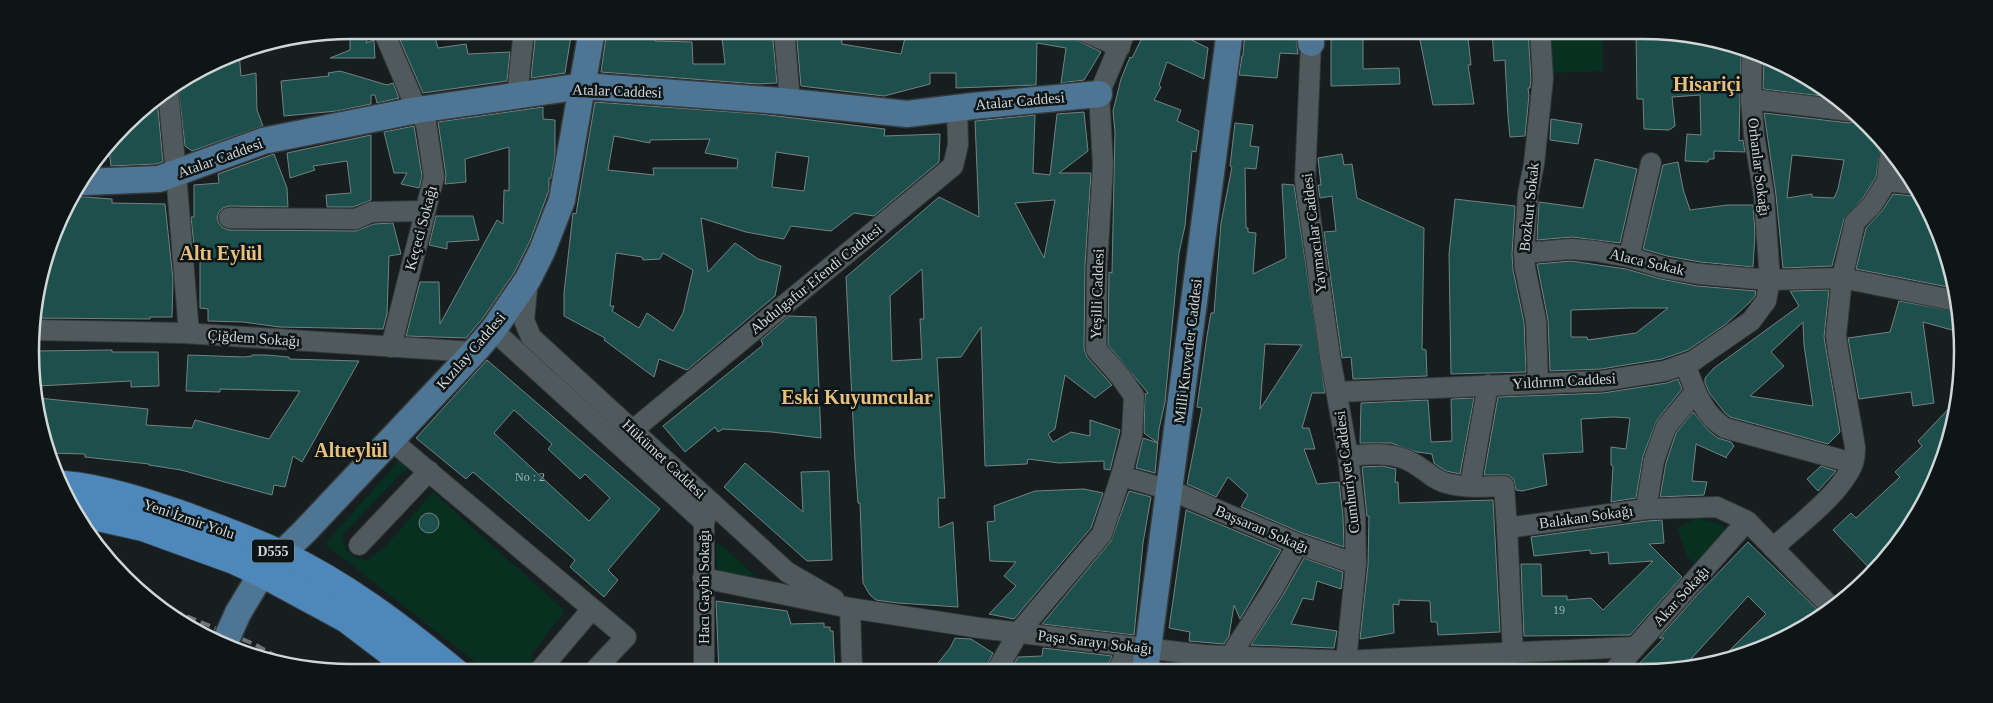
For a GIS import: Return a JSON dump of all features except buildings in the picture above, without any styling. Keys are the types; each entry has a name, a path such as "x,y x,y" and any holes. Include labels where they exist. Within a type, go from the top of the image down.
{"highway":[{"name":"Yeni İzmir Yolu","path":"69,486 117,495 160,507 271,563 364,603 410,634 445,664"},
{"name":"Yeni İzmir Yolu","path":"84,514 142,527 234,560 271,563 406,664"}],"main road":[{"name":"Kızılay Caddesi","path":"227,638 238,613 271,563 305,531 474,352 528,279 542,251 562,200 591,39"},
{"path":"1216,135 1213,93 1219,39"},
{"name":"Milli Kuvvetler Caddesi","path":"1141,655 1170,490 1229,39"},
{"name":"Atalar Caddesi","path":"89,182 159,180 263,141 417,110 583,86 790,101 907,114 1099,94"}],"street":[{"name":"Keçeci Sokağı","path":"387,39 417,110 426,124 434,177 391,348"},
{"path":"517,96 523,39"},
{"path":"785,39 790,101"},
{"name":"Yeşilli Caddesi","path":"1001,664 1018,633 1102,534 1132,435 1134,396 1120,376 1096,349 1097,265 1103,165 1099,94 1123,39"},
{"name":"Yaymacılar Caddesi","path":"1311,39 1305,180 1330,357 1337,392"},
{"name":"Bozkurt Sokak","path":"1538,383 1536,320 1525,268 1524,253 1528,194 1534,164 1543,80 1541,39"},
{"name":"Orhanlar Sokağı","path":"1752,59 1751,100 1754,135 1764,196 1770,280"},
{"path":"169,98 189,333"},
{"path":"1751,100 1841,111"},
{"name":"Abdulgafur Efendi Caddesi","path":"633,430 953,166 958,145 957,108"},
{"path":"1773,548 1823,503 1842,482 1853,463 1856,447 1836,335 1842,278 1855,222 1872,205 1887,181 1889,160"},
{"path":"1629,257 1651,163"},
{"path":"1887,181 1905,183"},
{"path":"229,218 356,218 371,212 425,211"},
{"name":"Alaca Sokak","path":"1524,253 1571,249 1595,251 1629,257 1664,268 1699,274 1770,280"},
{"path":"1770,280 1842,278 1950,300"},
{"name":"Hükümet Caddesi","path":"528,279 524,320 531,337 633,430 708,513 787,572 850,608"},
{"name":"Yıldırım Caddesi","path":"1337,392 1602,381 1665,371 1693,361 1751,321 1766,301 1770,280"},
{"name":"Çiğdem Sokağı","path":"39,330 189,333 391,348 474,352"},
{"path":"492,330 708,513"},
{"path":"1685,364 1695,392 1712,420 1724,428 1853,463"},
{"path":"1470,486 1488,385"},
{"name":"Cumhuriyet Caddesi","path":"1337,392 1348,456 1355,515 1356,564 1344,664"},
{"path":"1646,509 1654,460 1666,427 1695,392"},
{"path":"391,440 626,637 601,664"},
{"path":"1348,456 1402,457 1423,468 1436,479 1448,484 1504,486 1513,653"},
{"path":"359,544 429,471"},
{"name":"Başsaran Sokağı","path":"1121,476 1170,490 1298,544 1356,564"},
{"name":"Balakan Sokağı","path":"1507,528 1646,509 1717,507 1747,521 1827,603"},
{"name":"Hacı Gaybı Sokağı","path":"704,664 703,578 708,513"},
{"name":"Akar Sokağı","path":"1620,664 1747,521"},
{"path":"1231,656 1273,589 1298,544"},
{"name":"Paşa Sarayı Sokağı","path":"703,578 850,608 1018,633 1141,655 1200,663 1231,656 1321,664"},
{"path":"850,608 852,664"},
{"path":"545,664 592,609"},
{"name":"Paşa Sarayı Sokağı","path":"1407,664 1439,663 1479,654 1634,647"},
{"path":"1479,654 1488,664"},
{"path":"1128,664 1141,655"}],"green space":[{"path":"1549,39 1602,39 1603,71 1550,73"},
{"path":"400,459 408,467 343,534 344,545 349,553 357,558 368,560 384,548 433,492 565,611 531,655 533,664 478,664 325,544"},
{"path":"1697,518 1723,525 1725,531 1695,564 1687,556 1677,528"},
{"path":"716,544 721,545 754,575 752,578 717,570"},
{"path":"1511,661 1599,663 1598,664 1510,664"}],"railway":[{"path":"183,615 254,644 273,654"}],"district":[{"name":"Hisariçi","path":"1707,84"},
{"name":"Altı Eylül","path":"221,253"},
{"name":"Eski Kuyumcular","path":"857,397"},
{"name":"Altıeylül","path":"351,450"}]}
